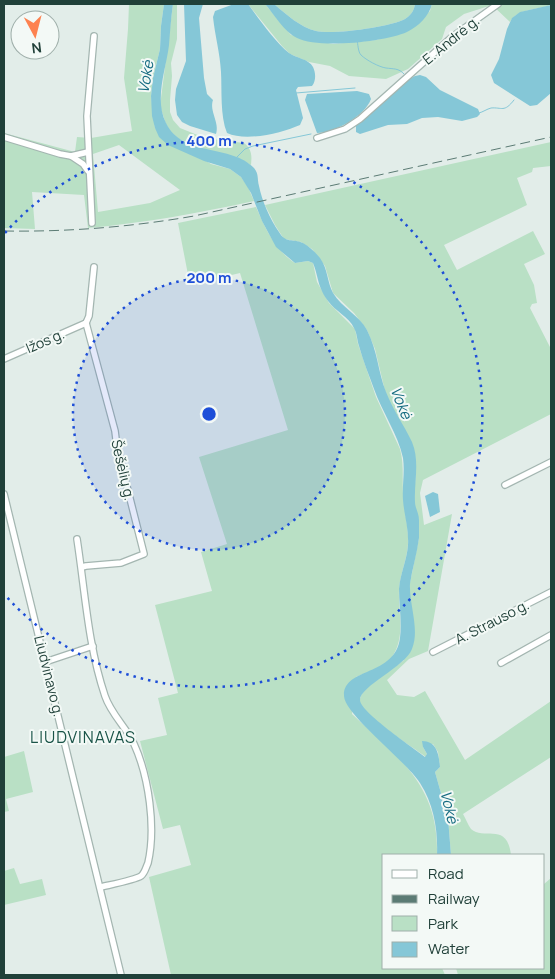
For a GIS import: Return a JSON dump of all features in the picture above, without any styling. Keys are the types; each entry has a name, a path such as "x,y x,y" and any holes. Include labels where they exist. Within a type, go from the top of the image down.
{"street":[{"name":"E. Andrė g.","path":"317,138 335,133 351,125 371,110 452,36 498,4"},
{"path":"92,223 88,152 88,93 94,36"},
{"path":"4,137 71,156 83,164 89,172"},
{"path":"71,156 88,152"},
{"path":"86,324 89,316 94,267"},
{"name":"Ižos g.","path":"4,359 86,324"},
{"name":"Šešėlių g.","path":"82,567 121,563 144,554 114,428 86,324"},
{"path":"505,485 551,462"},
{"name":"Liudvinavo g.","path":"4,494 122,975"},
{"path":"78,539 82,579 93,646 108,704 130,736 142,764 152,830 152,847 146,870 141,876 101,887"},
{"name":"A. Strauso g.","path":"433,652 551,592"},
{"path":"501,663 551,635"},
{"path":"45,662 93,646"}],"green space":[{"path":"129,4 164,4 160,49 151,96 155,128 211,164 230,169 241,177 254,201 171,217 88,228 84,195 32,192 35,229 4,228 4,133 75,152 77,137 91,138 132,131 124,78","holes":["119,145 180,190 150,203 98,212 93,154"]},
{"path":"173,4 177,4 177,39 171,63 170,112 173,120 180,128 205,138 244,143 251,153 251,165 238,158 201,148 179,139 166,124 160,106"},
{"path":"248,4 265,4 291,35 333,44 376,40 408,31 430,11 432,4 551,5 518,14 510,22 492,5 464,14 446,27 442,39 408,69 386,79 349,76 330,66 309,62 290,54"},
{"path":"274,4 415,4 411,14 398,22 361,30 324,32 305,27"},
{"path":"551,142 551,166 533,168 532,172 517,178 527,205 444,245 457,270 533,231 545,254 524,264 534,285 537,303 532,304 530,308 551,349 551,414 423,480 420,493 424,525 452,514 428,651 409,659 387,680 397,695 414,697 425,691 465,760 551,701 551,757 463,814 471,829 476,832 500,835 505,838 511,854 451,854 448,818 435,772 440,767 438,752 433,744 423,747 427,754 426,757 381,725 361,705 361,697 365,690 404,660 410,583 419,538 419,521 414,503 416,466 385,391 375,349 367,330 354,313 333,293 325,266 312,249 301,242 284,239 265,205"},
{"path":"256,207 267,231 288,258 295,263 308,261 313,263 317,282 329,303 355,329 358,344 376,397 400,449 408,539 399,590 399,641 389,661 356,677 352,714 400,759 413,775 423,791 431,810 436,831 437,854 382,854 382,969 442,969 445,975 171,975 149,877 191,865 180,825 163,829 140,741 167,735 158,698 178,693 155,605 212,591 201,552 227,544 199,457 288,430 240,273 190,285 178,223"},
{"path":"24,751 33,792 6,799 9,811 4,812 4,757"},
{"path":"14,868 20,884 42,879 46,895 4,905 4,871"},
{"path":"551,878 551,975 458,975 456,969 545,969 545,883"}],"water":[{"path":"164,4 173,4 161,94 161,104 166,123 173,134 183,141 233,156 245,161 256,170 264,204 282,236 303,243 320,258 325,267 333,293 360,320 367,330 386,392 412,442 416,457 415,504 419,520 419,538 410,584 415,625 414,641 408,656 367,689 360,700 362,706 388,730 425,757 427,754 422,741 431,743 434,746 439,758 440,767 435,772 448,818 451,854 437,854 437,836 432,809 420,783 354,715 344,696 346,687 352,680 380,666 389,659 396,650 400,638 399,589 408,539 403,500 404,463 401,449 374,389 362,357 355,330 352,324 324,296 313,263 308,261 295,263 276,247 262,221 251,193 241,177 230,169 204,161 168,145 159,137 152,116 151,96 160,49"},
{"path":"184,4 203,4 199,18 204,78 207,94 213,100 212,108 217,126 216,134 190,126 182,122 177,115 176,89 186,61"},
{"path":"234,4 248,4 278,43 289,53 309,62 313,67 315,77 312,86 298,87 296,90 303,118 300,125 284,131 254,137 235,136 227,133 222,111 220,65 213,17 215,11"},
{"path":"265,4 274,4 305,27 316,31 335,32 398,22 411,14 415,4 432,4 429,13 423,20 407,32 383,39 335,44 297,38 284,27"},
{"path":"551,5 551,93 537,105 530,106 494,83 491,75 499,59 512,18 520,12"},
{"path":"420,75 426,77 440,90 478,109 480,114 477,117 462,121 438,117 422,118 407,124 388,125 360,134 356,132 356,124 409,79"},
{"path":"357,91 369,94 371,99 368,105 356,117 340,127 317,133 305,100 307,94"},
{"path":"433,492 438,494 440,512 430,517 425,496"}],"waterway":[{"path":"357,40 360,54 366,59 376,65 398,70 404,74"},
{"path":"296,93 355,88"},
{"path":"479,113 491,108 505,108 514,100"},
{"path":"237,157 245,149 253,146 311,134"}],"railway":[{"path":"4,231 52,231 99,228 194,216 551,137"}],"district":[{"name":"LIUDVINAVAS","path":"83,737"}],"water label":[{"name":"Vokė","path":"146,77"},
{"name":"Vokė","path":"401,403"},
{"name":"Vokė","path":"449,807"}]}
